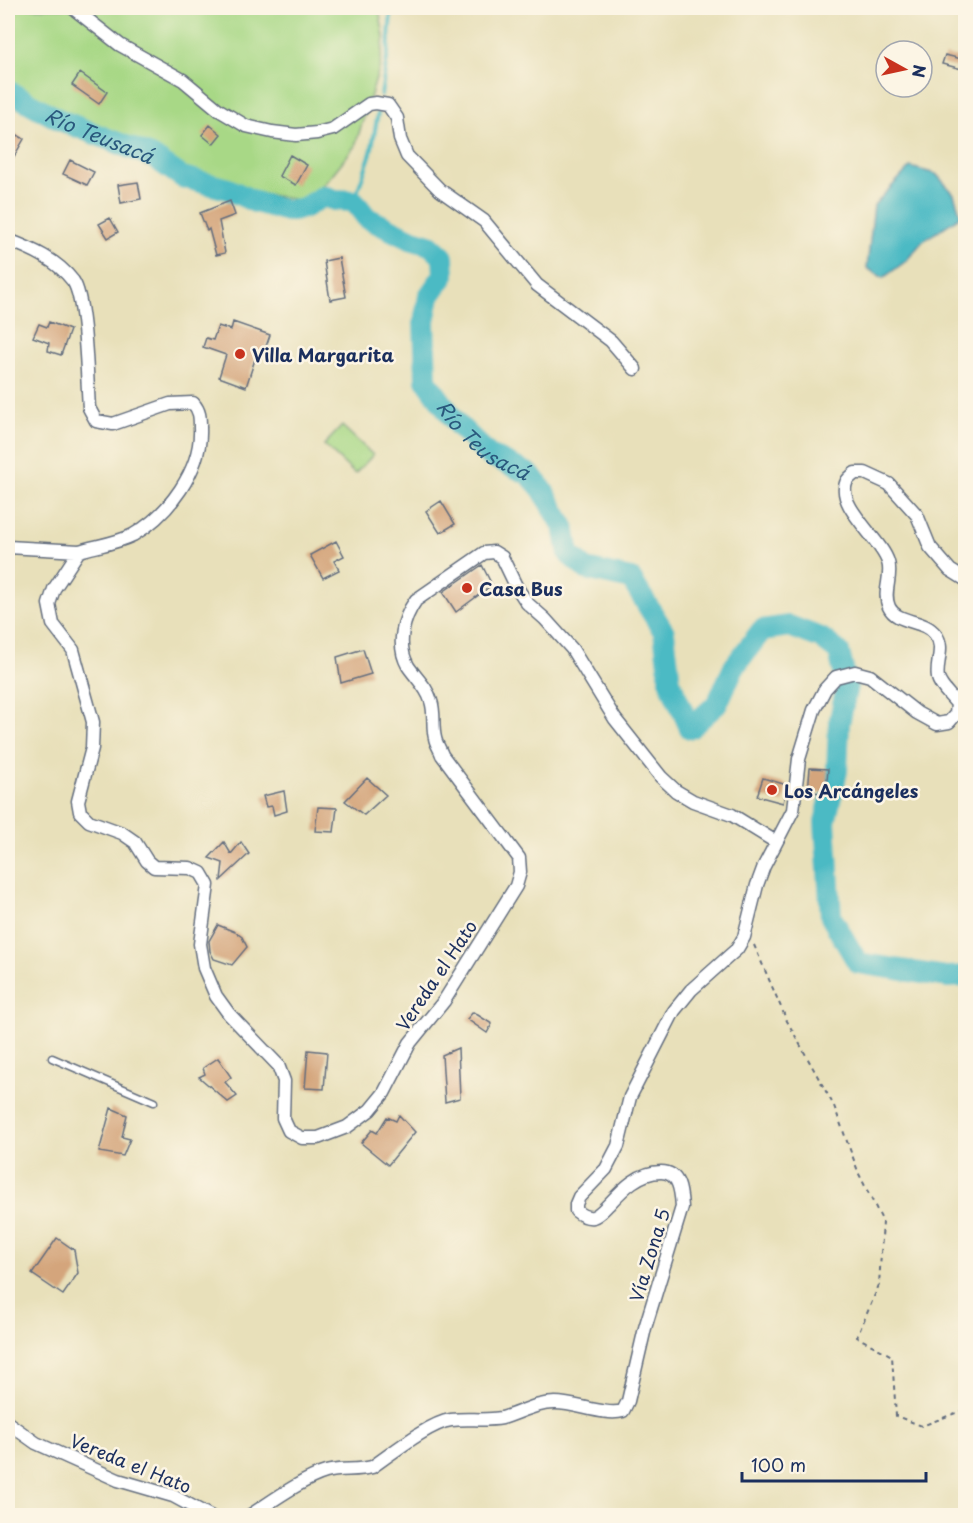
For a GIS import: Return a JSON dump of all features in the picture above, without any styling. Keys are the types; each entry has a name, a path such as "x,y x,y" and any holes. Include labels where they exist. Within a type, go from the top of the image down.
{"street":[{"path":"73,8 120,45 183,80 219,110 246,126 296,135 316,133 333,129 369,104 388,105 397,118 400,139 407,156 440,190 484,222 537,285 611,341 635,369"},
{"path":"8,240 33,249 58,266 74,283 82,309 89,408 96,421 113,423 170,404 193,403 199,410 200,435 189,474 169,504 132,536 79,550 8,547"},
{"name":"Vía Zona 5","path":"249,1515 327,1471 361,1470 372,1467 432,1427 449,1420 492,1420 535,1405 555,1403 581,1405 614,1413 623,1411 628,1401 645,1328 682,1207 681,1192 676,1179 666,1172 653,1172 640,1177 622,1190 600,1213 592,1217 582,1216 576,1211 579,1197 606,1169 618,1146 630,1097 674,1011 692,990 737,949 744,937 764,866 793,810 799,759 814,710 825,689 836,677 855,672 870,676 917,713 937,724 949,722 956,714 957,704 938,681 937,669 941,645 935,632 916,622 897,617 889,608 886,595 890,565 884,552 848,505 844,494 846,482 855,473 865,473 889,484 917,515 930,547 950,570 966,580"},
{"name":"Vereda el Hato","path":"79,550 54,589 49,604 53,624 73,650 93,722 93,748 78,801 80,812 89,821 122,832 135,842 147,861 154,867 190,868 201,873 207,885 200,944 204,968 216,996 229,1014 278,1065 284,1081 283,1118 289,1131 302,1137 318,1138 347,1127 370,1110 384,1093 410,1043 444,1001 516,886 520,872 519,858 442,755 434,737 432,702 425,687 408,665 403,651 404,623 408,611 416,600 484,552 494,552 502,556 527,603 572,649 615,719 661,777 676,791 693,801 732,815 776,842"},
{"name":"Vereda el Hato","path":"8,1423 36,1443 118,1480 173,1496 210,1515"}],"lane":[{"path":"52,1058 154,1102"}],"path":[{"path":"747,926 787,1021 834,1106 859,1174 883,1222 879,1285 857,1337 892,1356 896,1416 922,1426 966,1409"}],"green space":[{"path":"8,8 379,8 384,37 380,66 355,146 326,182 303,201 241,190 197,173 145,166 120,142 8,89"},
{"path":"342,426 373,455 355,474 324,445"}],"water":[{"path":"910,167 936,174 954,194 961,216 923,241 906,261 883,278 867,268 874,205"}],"building":[{"path":"945,55 966,60 966,70 942,64"},
{"path":"80,73 107,92 99,104 72,85"},
{"path":"210,125 221,134 213,144 202,135"},
{"path":"8,129 24,139 8,167"},
{"path":"290,155 307,165 296,185 279,176"},
{"path":"70,160 94,172 87,185 63,174"},
{"path":"138,182 141,199 121,203 118,185"},
{"path":"230,201 235,215 219,221 225,253 216,255 209,229 207,231 200,213"},
{"path":"110,218 118,232 108,238 99,224"},
{"path":"339,258 346,297 330,300 324,261"},
{"path":"49,322 70,330 61,355 48,351 49,343 33,337 39,324 47,327"},
{"name":"Villa Margarita","path":"233,322 270,335 263,355 257,353 246,387 219,377 226,355 203,347 206,338 213,340 218,326 231,330"},
{"path":"441,501 455,524 440,533 426,511"},
{"path":"336,541 344,556 334,561 339,570 323,578 310,555"},
{"name":"Casa Bus","path":"482,565 492,585 456,612 443,592"},
{"path":"363,649 371,674 341,683 337,657"},
{"path":"810,768 828,769 826,793 808,792"},
{"path":"367,778 386,795 364,815 345,801"},
{"name":"Los Arcángeles","path":"763,778 787,785 783,803 757,796"},
{"path":"284,791 287,811 274,815 272,806 266,807 263,796"},
{"path":"318,807 337,808 334,832 315,831"},
{"path":"224,842 231,854 241,842 249,854 221,880 223,863 209,858"},
{"path":"218,925 242,937 247,947 232,965 214,959 210,951 209,941"},
{"path":"473,1012 492,1024 487,1033 467,1019"},
{"path":"458,1048 460,1098 445,1102 442,1055"},
{"path":"308,1050 327,1052 324,1089 305,1088"},
{"path":"218,1058 231,1077 225,1082 237,1096 228,1102 199,1077 205,1074 203,1068"},
{"path":"111,1108 127,1115 122,1137 130,1139 123,1156 99,1152"},
{"path":"399,1115 415,1132 388,1165 361,1143 372,1130 377,1133 387,1117 396,1121"},
{"path":"57,1238 74,1250 78,1273 63,1295 32,1274"}],"waterway":[{"path":"381,95 388,53 390,8"},
{"name":"Río Teusacá","path":"8,91 60,120 153,157 182,177 228,189 255,202 287,211 304,208 323,196 335,200 354,201 367,218 410,239 430,245 443,257 444,275 429,296 424,322 426,380 458,425 489,455 529,474 542,489 564,527 569,554 586,569 631,579 664,632 670,682 690,728 717,704 734,667 762,630 789,626 821,638 839,652 847,686 839,724 837,771 825,822 831,917 858,963 947,977 966,976"},
{"path":"354,201 371,153 378,113"}],"place":[{"name":"Villa Margarita","path":"240,354"},
{"name":"Casa Bus","path":"467,588"},
{"name":"Los Arcángeles","path":"772,790"}]}
